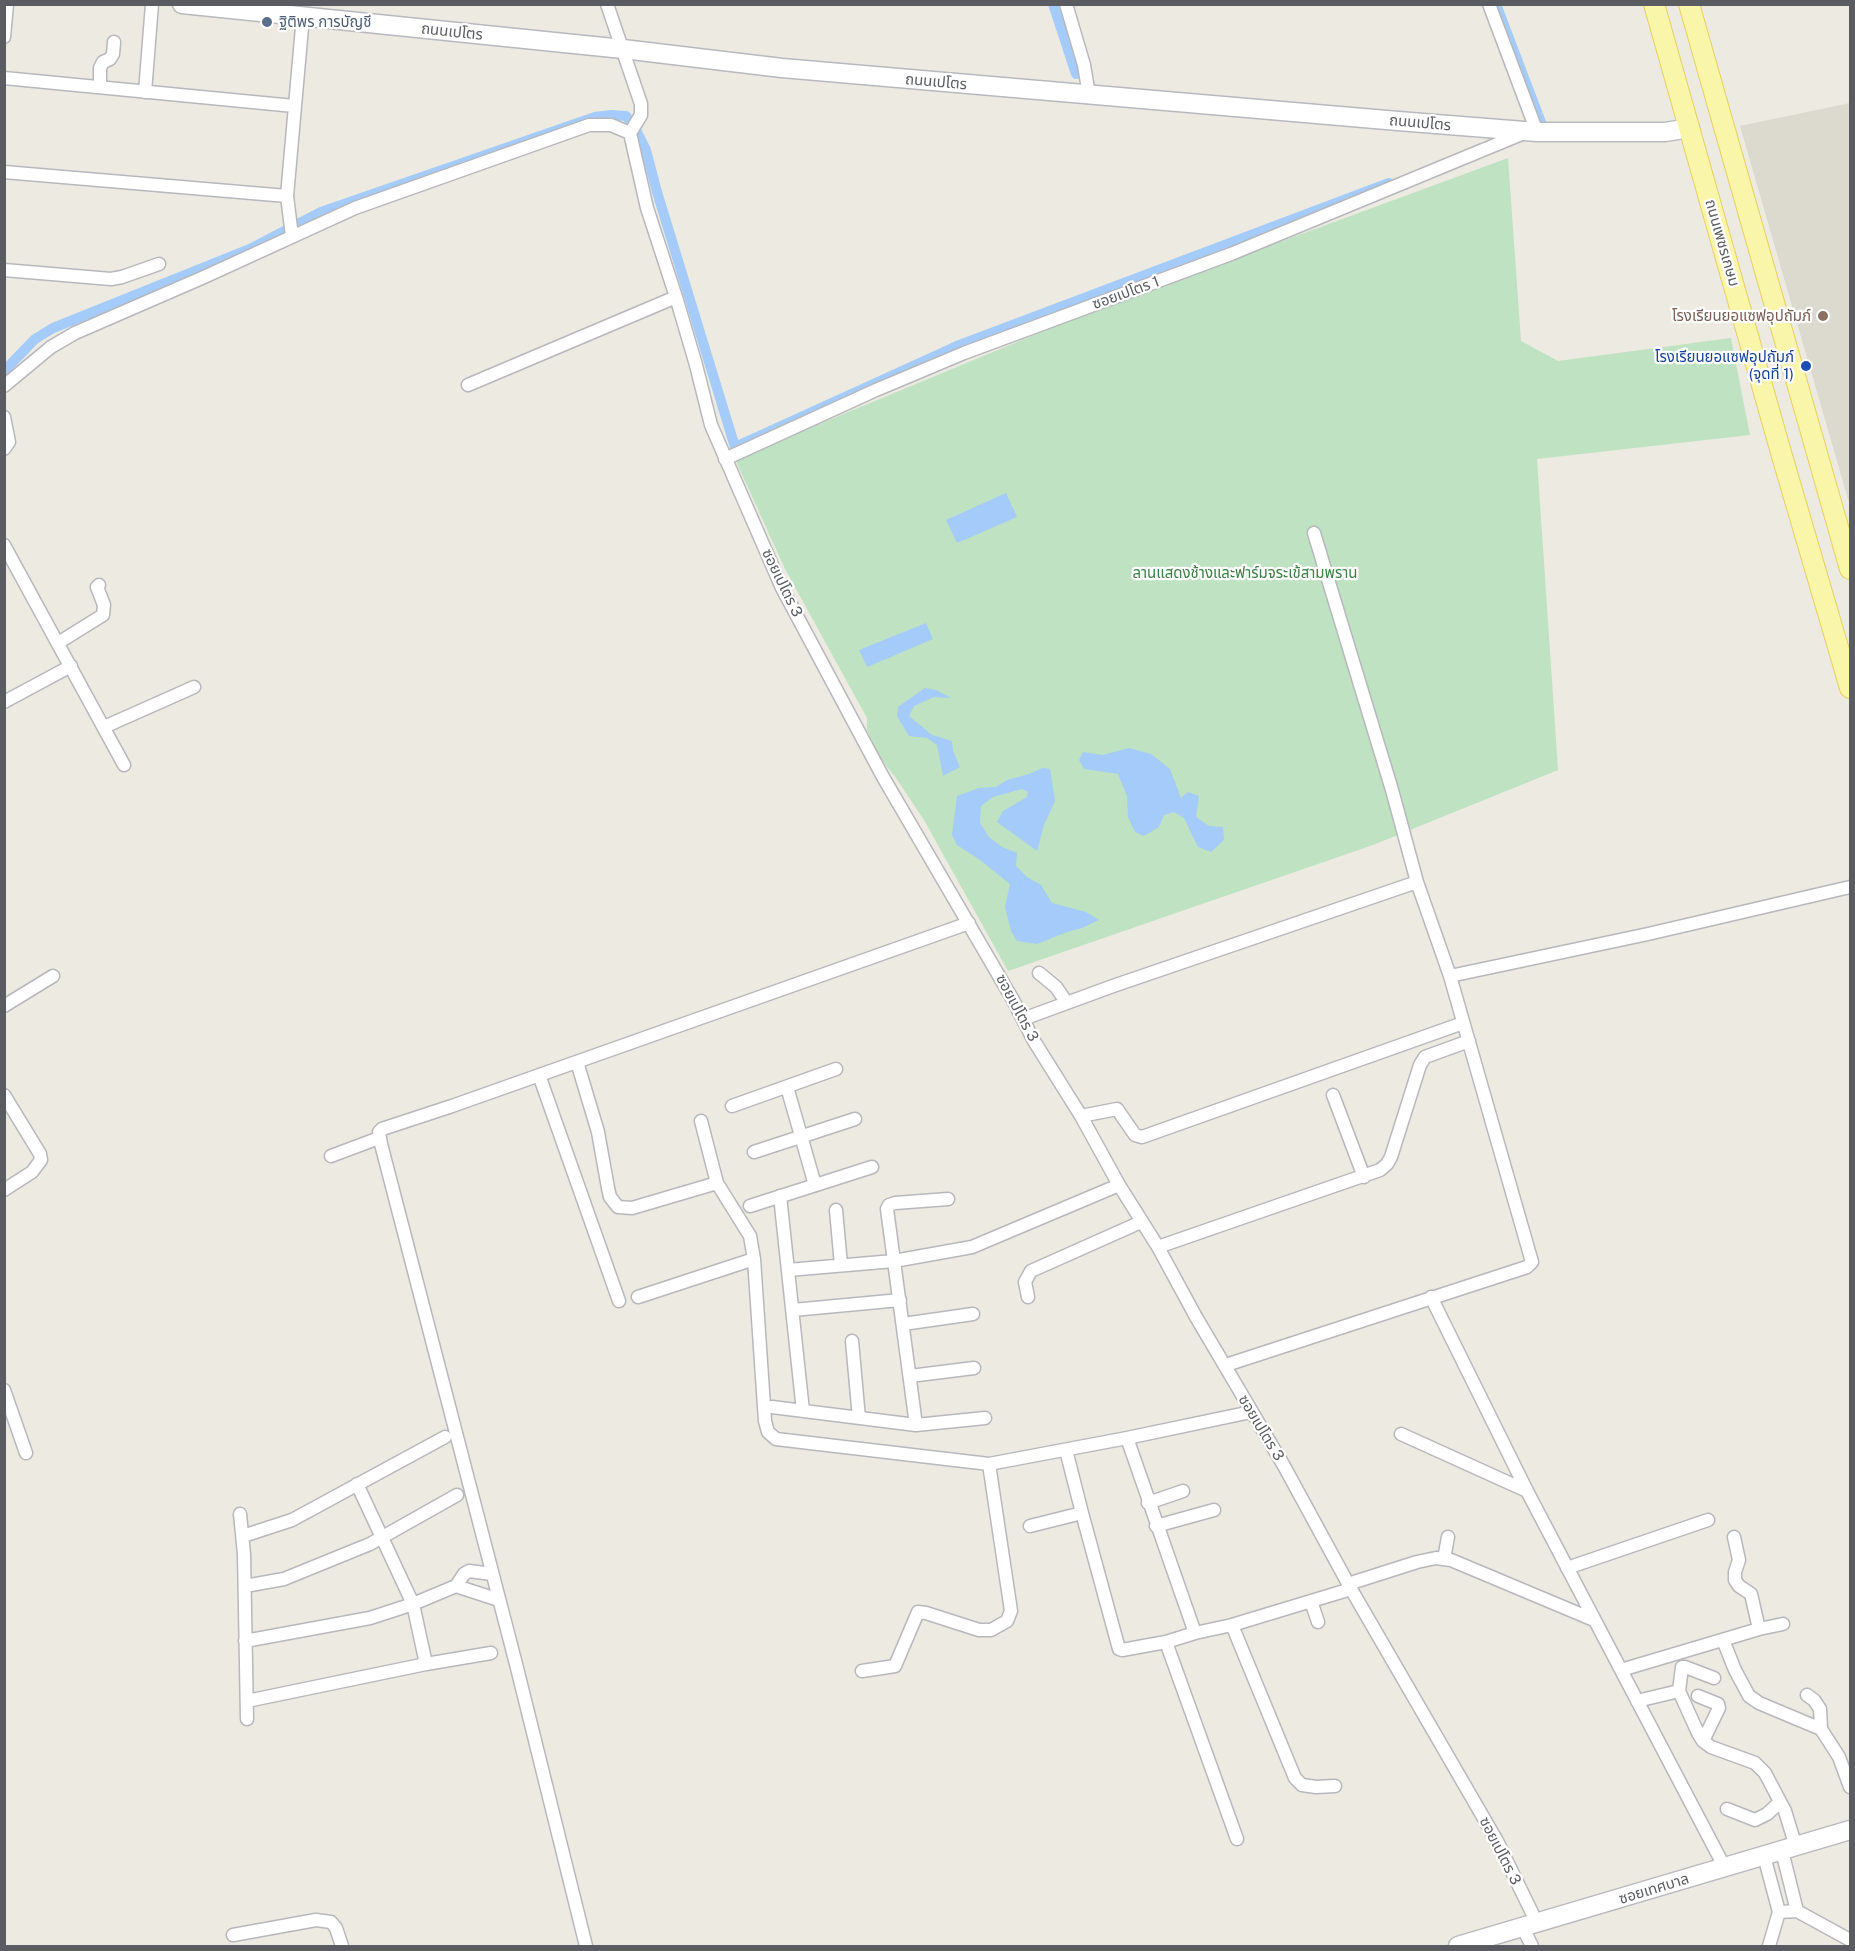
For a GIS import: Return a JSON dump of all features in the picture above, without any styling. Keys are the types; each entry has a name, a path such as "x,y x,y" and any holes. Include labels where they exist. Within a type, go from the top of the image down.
{"main road":[{"name":"ถนนเพชรเกษม","path":"1654,4 1782,456 1851,688"},
{"path":"1689,4 1792,371 1851,569"},
{"path":"1690,128 1722,118"}],"street":[{"path":"4,37 7,4"},
{"path":"145,92 152,4"},
{"name":"ถนนเปโตร","path":"182,4 782,68 1089,95 1528,131 1665,132 1690,128"},
{"path":"4,386 51,347 75,333 204,277 290,227 355,208 589,125 612,125 632,131 641,115 639,96 607,4"},
{"path":"1066,4 1084,65 1089,95"},
{"path":"1489,4 1528,131"},
{"path":"290,227 287,196 303,16"},
{"path":"100,87 100,68 103,62 110,59 113,54 114,42"},
{"path":"4,78 294,106"},
{"name":"ซอยเปโตร 3","path":"632,131 647,208 676,297 709,418 782,588 883,777 969,923 1034,1041 1158,1247 1196,1317 1284,1466 1349,1586 1497,1841 1530,1926 1532,1947"},
{"name":"ซอยเปโตร 1","path":"725,459 876,390 964,353 1231,254 1528,131"},
{"path":"4,172 287,196"},
{"path":"4,270 111,279 159,264"},
{"path":"468,385 676,297"},
{"path":"4,417 9,442 4,449"},
{"path":"1226,1365 1527,1267 1532,1262 1450,976 1417,882 1392,790 1314,533"},
{"path":"4,545 124,765"},
{"path":"58,643 103,615 104,605 97,587 99,585"},
{"path":"4,702 71,666"},
{"path":"104,727 194,687"},
{"path":"1023,1019 1417,882"},
{"path":"1450,976 1851,887"},
{"path":"586,1947 379,1138 382,1129 969,923"},
{"path":"1039,973 1056,987 1067,1003"},
{"path":"4,1006 53,976"},
{"path":"1081,1116 1117,1109 1135,1135 1142,1137 1463,1023"},
{"path":"1158,1247 1380,1170 1387,1164 1420,1065 1425,1057 1469,1041"},
{"path":"577,1062 598,1132 610,1197 618,1207 632,1208 717,1183"},
{"path":"732,1106 836,1069"},
{"path":"539,1075 619,1301"},
{"path":"787,1087 815,1185"},
{"path":"4,1095 40,1154 41,1160 32,1172 4,1190"},
{"path":"1333,1095 1364,1177"},
{"path":"754,1152 855,1119"},
{"path":"700,1121 717,1183 750,1236 754,1258 765,1421 768,1432 777,1439 989,1464 1251,1412"},
{"path":"331,1156 379,1138"},
{"path":"750,1206 872,1167"},
{"path":"788,1270 894,1261 972,1247 1119,1185"},
{"path":"780,1196 803,1411"},
{"path":"916,1425 887,1209 889,1205 948,1199"},
{"path":"836,1210 841,1265"},
{"path":"1028,1297 1025,1282 1031,1271 1142,1222"},
{"path":"638,1297 754,1258"},
{"path":"1431,1297 1527,1491 1725,1868"},
{"path":"793,1310 900,1300"},
{"path":"903,1324 973,1314"},
{"path":"852,1341 860,1418"},
{"path":"910,1376 975,1368"},
{"path":"4,1390 26,1453"},
{"path":"772,1407 916,1425 985,1418"},
{"path":"1401,1434 1527,1491"},
{"path":"243,1536 291,1520 445,1437"},
{"path":"1127,1438 1195,1633"},
{"path":"1066,1450 1117,1647 1122,1650 1166,1642 1232,1625 1311,1601 1417,1562 1436,1558 1451,1560 1594,1620"},
{"path":"862,1671 895,1666 918,1612 986,1631 998,1628 1007,1621 1011,1611 989,1464"},
{"path":"357,1484 413,1604 426,1664"},
{"path":"1148,1503 1183,1491"},
{"path":"245,1586 284,1579 382,1538 457,1495"},
{"path":"1156,1526 1214,1510"},
{"path":"240,1514 245,1586 247,1719"},
{"path":"1030,1526 1082,1514"},
{"path":"1567,1568 1708,1520"},
{"path":"1444,1559 1448,1537"},
{"path":"1734,1537 1739,1560 1735,1580 1739,1586 1751,1594 1759,1629"},
{"path":"245,1641 370,1618 413,1604 456,1586 464,1574 469,1571 492,1574"},
{"path":"456,1586 499,1600"},
{"path":"1311,1601 1318,1622"},
{"path":"1621,1670 1783,1624"},
{"path":"1232,1625 1295,1778 1302,1785 1335,1786"},
{"path":"1723,1640 1749,1696 1759,1703 1821,1729"},
{"path":"1166,1642 1237,1839"},
{"path":"247,1701 491,1653"},
{"path":"1714,1678 1682,1667 1679,1691 1698,1733 1711,1747 1761,1767 1780,1802 1779,1912 1769,1947"},
{"path":"1637,1701 1679,1691"},
{"path":"1807,1695 1820,1709 1821,1729 1839,1757 1851,1787"},
{"path":"1698,1696 1718,1704 1719,1708 1703,1741"},
{"path":"1726,1809 1755,1820 1767,1814 1780,1802"},
{"name":"ซอยเทศบาล","path":"1458,1947 1851,1830"},
{"path":"1781,1851 1797,1911"},
{"path":"1779,1912 1797,1911 1851,1940"},
{"path":"233,1935 316,1920 331,1922 336,1928 342,1947"}],"shaded area":[{"name":"โรงเรียนยอแซฟอุปถัมภ์","path":"1850,103 1850,506 1740,126"}],"green space":[{"name":"ลานแสดงช้างและฟาร์มจระเข้สามพราน","path":"1508,158 1521,341 1558,361 1731,338 1750,435 1537,459 1558,770 1373,845 1008,971 924,820 880,758 867,730 867,718 785,569 735,459 1087,313"}],"water":[{"path":"1006,493 1017,517 957,543 946,520"},
{"path":"926,623 933,639 867,667 859,650"},
{"path":"925,688 936,690 951,698 934,697 914,706 909,716 932,735 952,741 953,751 960,767 943,776 937,745 927,738 909,736 897,716 898,707"},
{"path":"1129,748 1151,754 1170,769 1181,798 1188,792 1199,796 1196,817 1209,826 1223,827 1224,840 1211,852 1198,847 1184,818 1174,812 1164,815 1159,827 1144,836 1135,832 1128,817 1127,796 1118,774 1084,769 1079,760 1083,752 1103,755"},
{"path":"1042,768 1050,769 1055,801 1044,825 1037,851 997,822 1003,811 1027,797 1028,792 1022,789 993,797 981,806 980,823 989,837 1002,847 1017,853 1016,866 1027,877 1041,885 1052,903 1086,912 1099,920 1037,944 1017,941 1011,931 1005,907 1010,884 957,845 952,835 957,796 979,788 996,787 1007,780"}],"waterway":[{"path":"1053,4 1076,74"},
{"path":"1496,4 1542,125 1532,128"},
{"path":"4,371 35,339 53,328 250,249 321,212 595,117 626,116 633,124 646,150 735,447 957,346 1389,183"}],"place":[{"name":"ฐิติพร การบัญชี","path":"267,22"},
{"name":"โรงเรียนยอแซฟอุปถัมภ์","path":"1823,316"},
{"name":"โรงเรียนยอแซฟอุปถัมภ์ (จุดที่ 1)","path":"1806,366"}]}
